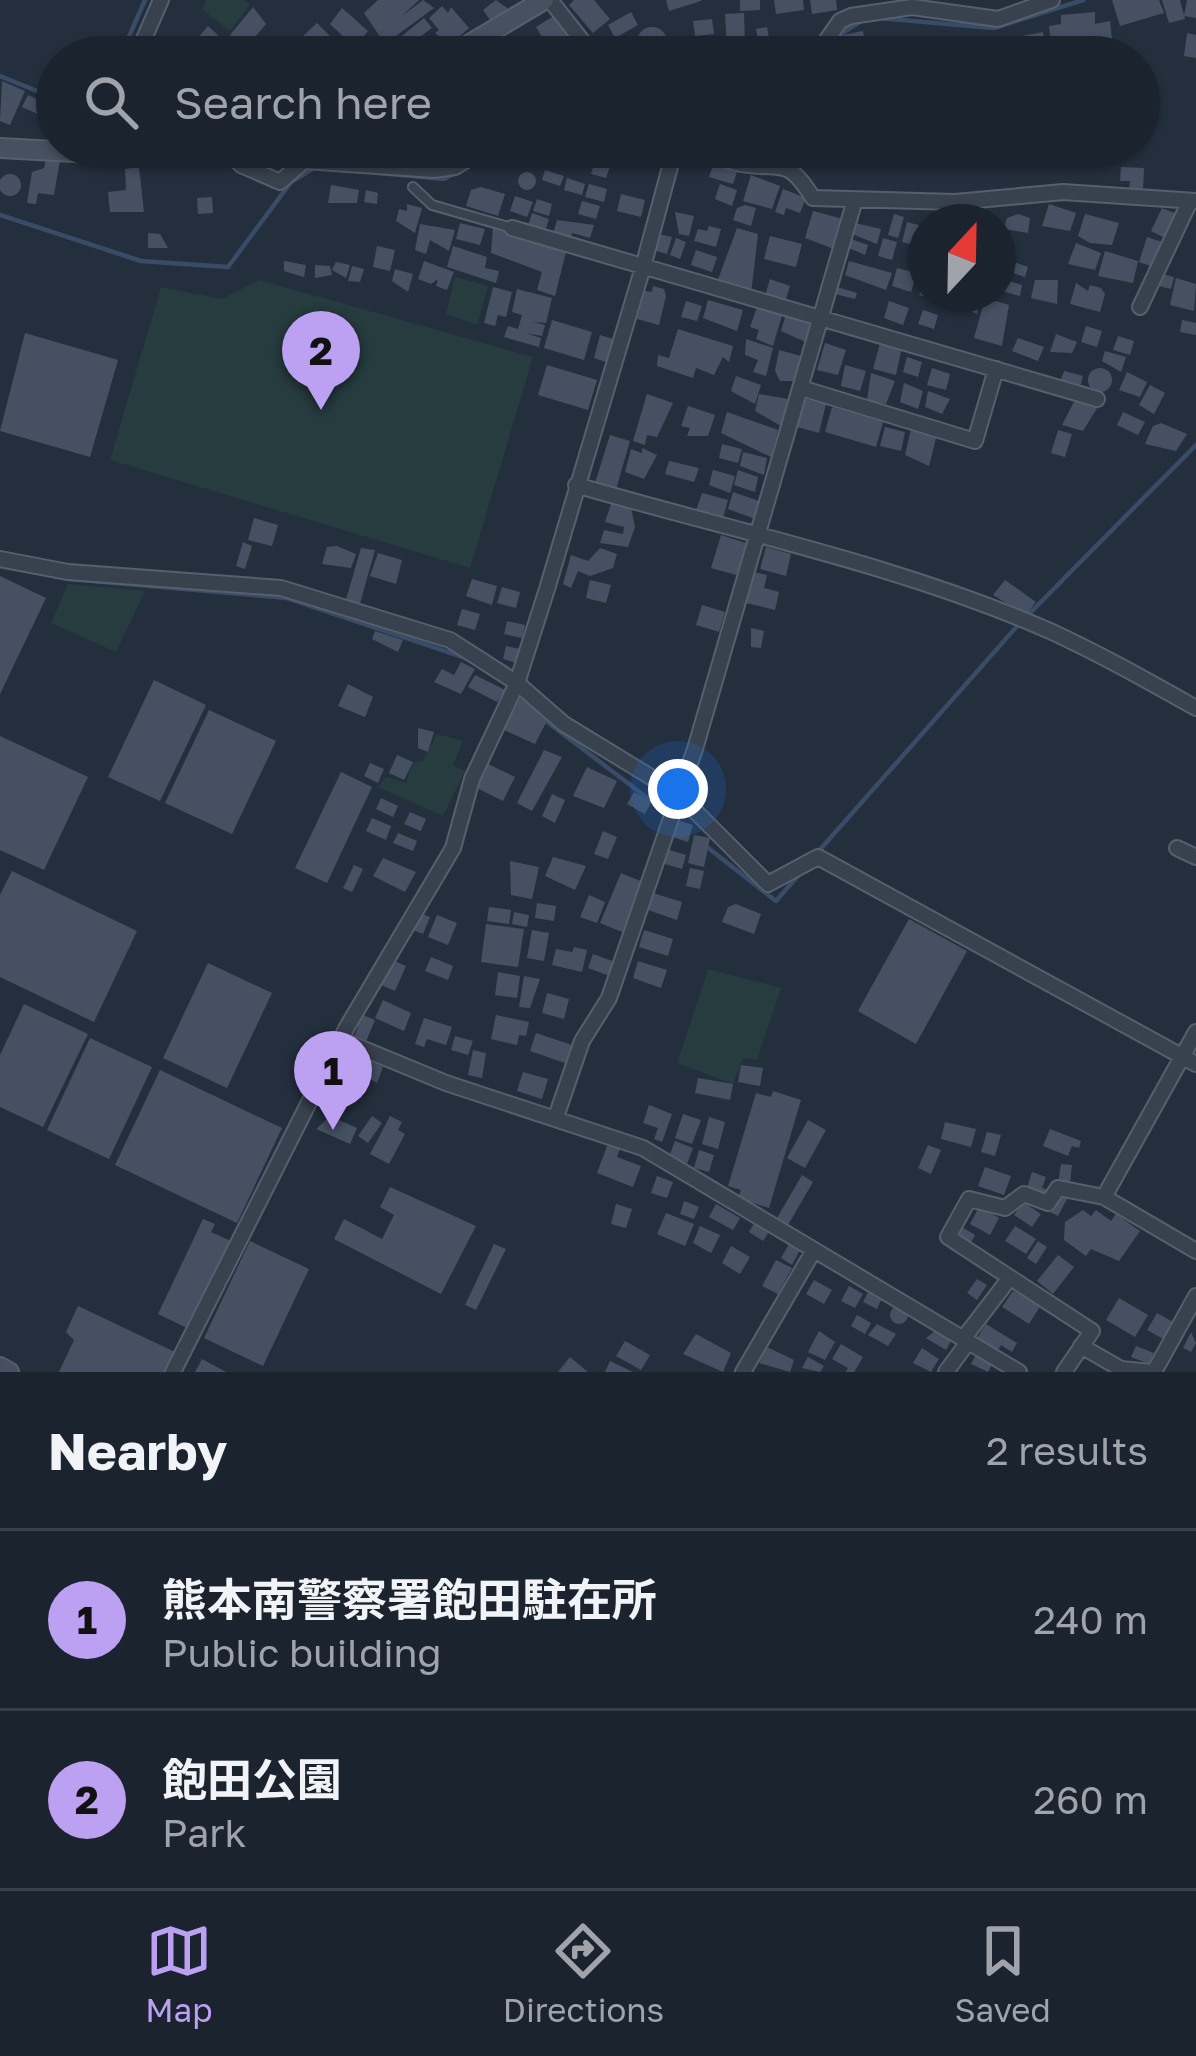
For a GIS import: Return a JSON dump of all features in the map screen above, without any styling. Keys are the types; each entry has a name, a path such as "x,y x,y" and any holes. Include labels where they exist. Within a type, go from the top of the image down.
{"main road":[{"path":"485,36 548,0"},
{"path":"0,148 36,149"},
{"path":"0,1367 9,1372"}],"street":[{"path":"145,36 161,0"},
{"path":"548,0 578,36"},
{"path":"829,36 839,21 851,16 912,8 998,20 1052,0"},
{"path":"248,168 280,182 296,168"},
{"path":"405,168 444,168"},
{"path":"172,1372 342,1040 453,848 472,779 517,683 644,267 669,168"},
{"path":"790,168 813,198 854,203 955,202 1063,192 1193,201 1140,307"},
{"path":"556,1117 582,1041 609,998 677,793 758,538 854,203"},
{"path":"512,228 1097,399"},
{"path":"801,388 975,441 996,369"},
{"path":"576,485 915,581 1006,613 1131,671 1196,709"},
{"path":"0,559 68,572 281,588 449,640 517,683 564,724 677,793 768,884 818,857 1190,1060"},
{"path":"1178,848 1196,857"},
{"path":"1104,1197 1190,1060 1196,1033"},
{"path":"342,1040 674,1164 1019,1372"},
{"path":"1064,1372 1092,1331 950,1240 969,1199 1005,1208 1024,1194 1048,1203 1058,1189 1067,1187 1104,1197 1196,1251"},
{"path":"743,1372 814,1250"},
{"path":"946,1372 1009,1279"},
{"path":"1081,1346 1121,1370 1152,1372 1196,1296"}],"lane":[{"path":"413,187 432,205 512,228"}],"green space":[{"path":"206,0 243,0 250,5 230,31 203,10"},
{"path":"455,277 488,286 477,325 446,314"},
{"path":"259,280 533,357 470,568 110,460 161,287 222,299"},
{"path":"68,584 145,591 116,652 51,623"},
{"path":"437,734 463,741 453,765 465,771 443,816 378,787 386,777 406,783 413,762 423,761"},
{"path":"708,969 781,988 757,1060 743,1058 733,1084 677,1063"}],"building":[{"path":"378,0 419,0 402,16 423,0 434,8 396,36 380,36 364,13"},
{"path":"496,0 510,10 493,24 483,10"},
{"path":"574,0 594,0 610,19 593,33 569,5"},
{"path":"666,0 701,0 701,1 669,11"},
{"path":"740,0 760,0 760,10 740,11"},
{"path":"774,0 803,0 804,10 776,14"},
{"path":"810,0 836,0 837,10 812,14"},
{"path":"1112,0 1159,0 1164,13 1120,26"},
{"path":"1162,0 1180,0 1185,19 1169,23"},
{"path":"1187,0 1196,0 1196,18 1184,16"},
{"path":"442,6 448,13 451,7 469,28 460,36 439,36 429,18"},
{"path":"253,7 266,24 256,36 230,35"},
{"path":"342,8 368,31 364,36 342,36 330,24"},
{"path":"631,12 638,25 614,36 608,25"},
{"path":"1095,12 1095,24 1110,21 1112,36 1050,36 1049,26 1061,24 1061,15"},
{"path":"744,13 745,36 726,36 725,14"},
{"path":"557,14 570,36 541,36 536,27"},
{"path":"424,18 432,28 421,36 402,36"},
{"path":"712,19 714,34 695,36 693,21"},
{"path":"317,23 330,36 303,36"},
{"path":"208,26 219,36 199,36"},
{"path":"652,27 666,36 638,36"},
{"path":"767,27 769,36 757,36 756,29"},
{"path":"1187,33 1196,35 1196,58 1184,56"},
{"path":"2,81 25,91 10,125 0,121"},
{"path":"28,95 36,99 36,113 22,107"},
{"path":"59,168 54,195 38,193 36,204 27,203 32,172"},
{"path":"139,168 144,212 110,212 108,192 126,190 125,169"},
{"path":"593,168 609,168 606,178 591,174"},
{"path":"712,168 738,169 733,184 709,177"},
{"path":"1121,168 1144,168 1143,190 1129,189 1130,181 1120,181"},
{"path":"545,170 564,176 560,186 542,180"},
{"path":"527,172 536,181 527,190 518,181"},
{"path":"10,174 21,185 10,196 -1,185"},
{"path":"751,175 780,186 772,209 743,201"},
{"path":"567,178 585,184 582,195 564,190"},
{"path":"589,184 607,189 604,202 585,197"},
{"path":"720,184 737,190 732,206 715,199"},
{"path":"331,185 359,190 357,203 328,203"},
{"path":"481,187 505,194 498,216 466,206 471,190"},
{"path":"783,189 806,198 800,213 786,208 784,215 775,212"},
{"path":"366,190 378,193 377,204 364,202"},
{"path":"621,194 645,200 641,217 617,211"},
{"path":"515,196 533,202 527,217 510,211"},
{"path":"212,197 213,213 198,214 197,198"},
{"path":"537,199 552,204 549,216 533,211"},
{"path":"582,201 600,206 596,219 578,214"},
{"path":"407,204 422,208 415,233 396,221 399,209 407,211"},
{"path":"1049,204 1076,213 1070,231 1042,226"},
{"path":"737,208 756,208 751,226 733,220"},
{"path":"1162,208 1179,215 1169,240 1151,231"},
{"path":"813,211 843,219 834,249 805,238"},
{"path":"675,212 694,216 689,236 679,234"},
{"path":"532,213 549,219 544,234 527,229"},
{"path":"894,214 904,217 898,238 888,235"},
{"path":"1085,214 1119,223 1112,245 1090,243 1078,236"},
{"path":"1016,215 1030,218 1028,233 1016,231"},
{"path":"557,220 594,225 590,238 572,233 570,242 552,237"},
{"path":"460,223 485,229 480,245 456,239"},
{"path":"855,223 881,229 877,244 852,234"},
{"path":"420,224 455,230 449,251 430,240 426,254 415,250"},
{"path":"709,226 721,229 716,247 694,241 698,229 707,231"},
{"path":"493,227 567,248 555,296 537,290 542,272 491,253"},
{"path":"737,228 758,234 751,294 716,285"},
{"path":"148,233 160,234 168,248 148,248"},
{"path":"659,234 672,237 667,254 654,250"},
{"path":"770,236 802,244 796,267 764,259"},
{"path":"1147,237 1162,242 1153,267 1139,262"},
{"path":"676,238 686,242 680,259 670,255"},
{"path":"883,238 897,242 892,260 878,256"},
{"path":"851,239 868,245 865,255 849,248"},
{"path":"1076,243 1101,253 1095,270 1068,264"},
{"path":"377,246 395,250 390,271 373,267"},
{"path":"453,246 487,257 485,268 499,271 496,283 447,267"},
{"path":"696,250 717,257 712,272 691,265"},
{"path":"1105,251 1138,261 1133,283 1098,276"},
{"path":"284,261 306,265 304,277 284,271"},
{"path":"424,261 454,272 447,290 436,286 438,279 431,284 418,279"},
{"path":"849,261 892,273 886,290 845,275"},
{"path":"336,262 350,265 346,278 332,270"},
{"path":"1016,263 1028,267 1025,277 1016,274"},
{"path":"315,265 330,266 332,275 315,278"},
{"path":"352,266 364,269 360,282 348,281"},
{"path":"897,268 908,271 908,291 892,286"},
{"path":"395,269 413,274 408,292 392,281"},
{"path":"1162,274 1174,277 1171,289 1159,286"},
{"path":"1176,278 1196,284 1194,311 1170,305"},
{"path":"770,279 790,286 785,302 765,296"},
{"path":"1035,280 1058,280 1057,304 1031,298"},
{"path":"1076,283 1088,291 1090,285 1101,288 1105,294 1100,312 1070,304"},
{"path":"653,286 664,289 666,296 659,325 637,319 645,291 652,292"},
{"path":"493,287 512,292 506,317 498,315 495,326 484,323"},
{"path":"837,287 857,293 855,299 835,294"},
{"path":"517,289 552,298 546,323 533,322 545,325 542,336 525,333 541,338 539,347 504,337 508,326 518,329 522,315 512,312"},
{"path":"708,300 743,310 737,331 703,318"},
{"path":"686,301 702,306 697,321 681,317"},
{"path":"889,301 908,308 903,325 884,318"},
{"path":"757,307 783,312 773,346 756,339 759,330 750,327"},
{"path":"922,312 938,315 934,329 918,324"},
{"path":"981,312 1008,312 1002,346 974,338"},
{"path":"786,314 813,325 808,343 781,331"},
{"path":"552,320 592,332 584,360 544,348"},
{"path":"1182,320 1196,323 1196,335 1180,332"},
{"path":"1086,326 1102,331 1097,347 1081,342"},
{"path":"678,329 733,346 729,362 723,357 714,375 696,368 693,378 657,366 658,355 669,358"},
{"path":"25,333 118,360 90,457 0,431"},
{"path":"1056,334 1077,342 1072,353 1050,352"},
{"path":"600,335 613,339 606,362 594,358"},
{"path":"1118,336 1134,341 1130,355 1113,350"},
{"path":"1018,338 1044,347 1038,361 1012,351"},
{"path":"746,339 773,348 766,376 753,372 758,360 745,355"},
{"path":"825,343 846,350 838,375 817,370"},
{"path":"880,343 901,351 896,375 873,369"},
{"path":"779,350 805,357 798,381 780,381 775,371"},
{"path":"1105,351 1126,357 1121,372 1102,361"},
{"path":"907,357 922,362 918,377 903,372"},
{"path":"547,365 597,380 588,410 538,395"},
{"path":"845,365 866,371 860,391 841,386"},
{"path":"932,368 950,374 946,390 927,385"},
{"path":"1100,368 1112,380 1100,392 1088,380"},
{"path":"1064,371 1083,376 1079,390 1059,384"},
{"path":"1127,372 1147,382 1140,397 1119,390"},
{"path":"871,373 895,381 886,404 867,400"},
{"path":"736,376 761,385 755,404 731,391"},
{"path":"904,383 923,391 918,409 900,402"},
{"path":"1150,385 1165,393 1154,414 1139,405"},
{"path":"928,391 950,399 942,414 925,407"},
{"path":"647,394 673,403 657,437 647,435 645,445 633,441"},
{"path":"759,394 794,400 786,429 755,411"},
{"path":"1076,398 1099,405 1083,431 1062,425"},
{"path":"805,399 826,404 819,433 797,427"},
{"path":"688,406 715,415 708,436 687,436 690,428 681,426"},
{"path":"832,407 883,422 876,447 825,432"},
{"path":"727,412 778,430 771,457 721,433"},
{"path":"1123,412 1145,422 1138,435 1117,425"},
{"path":"1161,423 1187,434 1176,451 1145,444 1153,426"},
{"path":"885,427 905,432 901,451 880,446"},
{"path":"911,429 936,438 929,466 905,455"},
{"path":"1058,430 1072,434 1065,457 1051,453"},
{"path":"610,435 630,441 615,493 594,486"},
{"path":"722,444 742,449 738,463 719,458"},
{"path":"642,448 657,455 644,479 625,472 631,449 642,453"},
{"path":"743,452 767,458 764,475 740,466"},
{"path":"669,461 699,468 694,482 665,474"},
{"path":"713,470 735,476 730,493 709,485"},
{"path":"738,470 758,477 755,492 734,485"},
{"path":"733,492 762,502 758,520 728,509"},
{"path":"702,493 728,500 723,518 696,510"},
{"path":"612,501 631,507 635,527 628,547 600,543 604,530 623,534 624,527 605,522"},
{"path":"254,518 278,525 272,546 248,540"},
{"path":"721,535 752,545 736,575 711,568"},
{"path":"243,542 252,546 245,569 236,566"},
{"path":"327,547 356,554 351,568 322,564"},
{"path":"766,547 791,554 786,576 760,569"},
{"path":"361,548 375,550 359,607 345,603"},
{"path":"600,548 617,554 613,568 590,576 578,571 571,588 563,584 571,555 588,561"},
{"path":"378,553 402,560 396,584 370,576"},
{"path":"749,571 767,575 764,588 779,592 775,610 742,602"},
{"path":"0,576 46,598 0,694"},
{"path":"472,579 497,586 492,605 466,596"},
{"path":"590,580 611,585 606,603 586,598"},
{"path":"1005,580 1036,602 1026,615 993,595"},
{"path":"502,587 520,592 516,608 497,603"},
{"path":"702,605 725,612 719,632 696,625"},
{"path":"462,609 480,614 475,630 457,625"},
{"path":"507,621 525,625 522,638 504,634"},
{"path":"751,628 764,631 761,648 751,647"},
{"path":"375,631 403,640 398,652 372,639"},
{"path":"506,646 520,649 517,663 503,659"},
{"path":"461,662 475,669 461,694 434,682 442,669 454,675"},
{"path":"475,675 505,690 497,702 468,687"},
{"path":"154,680 206,705 160,801 108,777"},
{"path":"348,684 373,697 365,717 338,706"},
{"path":"520,698 550,715 535,744 504,730"},
{"path":"209,710 276,741 232,834 165,803"},
{"path":"418,728 434,732 428,752 418,748"},
{"path":"0,736 88,777 44,870 0,850"},
{"path":"544,750 562,757 532,811 517,803"},
{"path":"397,755 413,762 404,780 389,773"},
{"path":"370,763 384,769 378,783 364,776"},
{"path":"488,764 515,777 503,801 477,788"},
{"path":"587,767 617,781 604,808 573,796"},
{"path":"341,772 372,787 327,883 295,868"},
{"path":"634,792 652,801 645,814 627,804"},
{"path":"552,794 565,800 555,823 542,816"},
{"path":"381,798 398,806 393,817 376,809"},
{"path":"410,812 426,819 421,831 404,824"},
{"path":"372,818 391,826 386,840 366,831"},
{"path":"675,819 693,825 688,842 669,836"},
{"path":"603,831 617,837 608,859 594,854"},
{"path":"398,833 417,841 413,851 393,843"},
{"path":"694,835 710,838 704,867 688,863"},
{"path":"666,849 686,855 682,869 662,863"},
{"path":"553,857 586,866 575,890 545,876"},
{"path":"383,858 416,872 405,892 373,876"},
{"path":"510,861 539,867 532,899 511,895"},
{"path":"354,865 363,869 352,892 343,888"},
{"path":"690,868 704,871 700,889 686,886"},
{"path":"12,871 137,931 94,1022 0,977 0,895"},
{"path":"621,873 643,882 622,932 600,923"},
{"path":"653,893 682,902 677,920 648,910"},
{"path":"589,895 605,902 597,923 580,917"},
{"path":"537,903 556,906 554,921 535,918"},
{"path":"736,904 761,914 754,934 722,922 728,907"},
{"path":"489,907 511,910 509,924 487,921"},
{"path":"416,911 430,917 423,934 408,928"},
{"path":"514,912 529,915 527,927 512,924"},
{"path":"437,915 457,923 448,945 428,937"},
{"path":"909,919 967,951 916,1044 858,1011"},
{"path":"486,924 524,929 518,967 481,962"},
{"path":"532,930 549,933 544,961 527,958"},
{"path":"644,930 673,939 668,956 639,947"},
{"path":"574,947 587,950 582,972 552,965 556,949 572,952"},
{"path":"593,954 615,962 610,976 588,968"},
{"path":"431,957 453,966 448,980 425,971"},
{"path":"390,959 406,966 395,991 379,984"},
{"path":"638,961 667,970 661,988 633,978"},
{"path":"208,963 272,993 227,1088 163,1058"},
{"path":"498,972 520,976 517,998 495,995"},
{"path":"524,976 540,979 530,1008 519,1007"},
{"path":"547,993 569,999 564,1019 542,1013"},
{"path":"383,1000 411,1013 404,1031 375,1018"},
{"path":"24,1004 88,1034 43,1127 0,1107 0,1055"},
{"path":"363,1015 375,1020 365,1044 353,1039"},
{"path":"496,1015 529,1022 526,1036 519,1035 517,1045 491,1039"},
{"path":"424,1018 452,1027 446,1045 427,1039 424,1047 415,1044"},
{"path":"536,1033 572,1045 565,1063 530,1051"},
{"path":"455,1036 473,1041 468,1055 451,1050"},
{"path":"90,1038 152,1067 109,1159 47,1130"},
{"path":"347,1050 383,1067 377,1083 342,1064"},
{"path":"473,1050 486,1053 482,1078 468,1075"},
{"path":"741,1065 763,1068 760,1086 738,1082"},
{"path":"160,1070 282,1128 237,1223 115,1165"},
{"path":"523,1072 548,1079 542,1099 517,1091"},
{"path":"698,1078 733,1084 730,1100 695,1093"},
{"path":"773,1091 801,1100 769,1208 738,1198 741,1190 728,1186 756,1093 771,1097"},
{"path":"649,1105 672,1114 662,1142 654,1139 658,1128 643,1123"},
{"path":"683,1114 701,1120 692,1144 675,1138"},
{"path":"330,1116 357,1128 350,1144 316,1129"},
{"path":"372,1116 382,1123 368,1143 358,1136"},
{"path":"390,1116 402,1122 398,1130 405,1134 389,1164 370,1154"},
{"path":"709,1117 725,1122 718,1149 702,1144"},
{"path":"808,1120 826,1130 805,1168 787,1158"},
{"path":"945,1122 976,1129 971,1147 941,1139"},
{"path":"1050,1129 1081,1141 1079,1148 1072,1146 1068,1156 1043,1146"},
{"path":"987,1132 1001,1135 995,1156 981,1152"},
{"path":"609,1141 621,1146 617,1157 641,1166 633,1187 597,1173"},
{"path":"675,1141 693,1148 687,1164 669,1157"},
{"path":"928,1145 941,1150 931,1174 918,1168"},
{"path":"699,1150 714,1155 709,1172 694,1168"},
{"path":"1061,1164 1072,1165 1070,1184 1058,1183"},
{"path":"985,1167 1011,1176 1004,1195 978,1186"},
{"path":"1032,1172 1046,1177 1042,1188 1050,1190 1048,1198 1026,1191"},
{"path":"802,1175 813,1182 788,1225 777,1218"},
{"path":"657,1176 673,1182 667,1198 651,1193"},
{"path":"390,1187 476,1226 441,1294 334,1239 344,1219 382,1239 394,1215 380,1207"},
{"path":"1060,1193 1068,1197 1058,1216 1050,1212"},
{"path":"684,1201 699,1207 694,1219 680,1214"},
{"path":"1023,1202 1041,1214 1032,1227 1014,1215"},
{"path":"616,1204 632,1209 626,1228 611,1224"},
{"path":"716,1204 740,1218 733,1230 709,1217"},
{"path":"979,1207 999,1218 990,1235 970,1224"},
{"path":"1083,1210 1091,1216 1096,1210 1111,1221 1116,1214 1140,1231 1119,1261 1091,1249 1086,1256 1064,1240 1065,1222"},
{"path":"666,1213 694,1224 685,1246 657,1234"},
{"path":"203,1219 215,1224 211,1232 231,1241 189,1329 158,1314"},
{"path":"755,1221 770,1230 763,1241 749,1232"},
{"path":"700,1226 720,1235 711,1253 693,1243"},
{"path":"960,1226 975,1235 969,1246 954,1237"},
{"path":"1015,1226 1036,1239 1026,1254 1005,1241"},
{"path":"250,1241 309,1269 263,1366 204,1338"},
{"path":"1038,1241 1047,1247 1036,1264 1027,1258"},
{"path":"494,1244 506,1249 476,1310 465,1305"},
{"path":"789,1244 800,1250 792,1265 781,1258"},
{"path":"731,1246 750,1257 740,1274 722,1263"},
{"path":"1058,1255 1074,1267 1053,1294 1037,1281"},
{"path":"776,1260 792,1268 778,1294 762,1286"},
{"path":"977,1279 987,1285 977,1300 967,1293"},
{"path":"814,1280 832,1290 824,1304 806,1294"},
{"path":"849,1286 863,1294 855,1308 841,1301"},
{"path":"869,1290 883,1296 877,1309 863,1302"},
{"path":"1013,1291 1041,1305 1029,1324 1002,1307"},
{"path":"1119,1298 1148,1315 1135,1337 1106,1320"},
{"path":"78,1306 175,1352 165,1372 59,1372 74,1340 66,1332"},
{"path":"899,1306 908,1315 899,1324 890,1315"},
{"path":"1157,1313 1175,1323 1165,1340 1147,1330"},
{"path":"857,1315 871,1323 865,1334 851,1326"},
{"path":"877,1324 896,1334 888,1346 868,1335"},
{"path":"986,1324 1017,1343 1012,1352 1001,1345 996,1353 976,1340"},
{"path":"940,1327 954,1336 946,1350 926,1338"},
{"path":"819,1331 835,1342 825,1360 808,1352"},
{"path":"1191,1332 1196,1343 1191,1352 1183,1348"},
{"path":"696,1334 731,1353 723,1372 683,1354"},
{"path":"625,1341 650,1355 641,1370 616,1356"},
{"path":"841,1344 863,1357 854,1372 846,1372 848,1368 832,1359"},
{"path":"1136,1346 1154,1353 1149,1364 1131,1357"},
{"path":"767,1347 794,1360 790,1372 759,1363"},
{"path":"922,1348 939,1359 931,1372 913,1363"},
{"path":"977,1353 993,1362 988,1372 971,1364"},
{"path":"570,1357 588,1372 558,1372"},
{"path":"808,1357 824,1366 820,1372 802,1368"},
{"path":"202,1359 226,1372 195,1372"},
{"path":"610,1361 633,1372 605,1372"}],"waterway":[{"path":"129,36 145,0"},
{"path":"878,18 994,28 1083,0"},
{"path":"838,36 861,21"},
{"path":"0,76 36,91"},
{"path":"0,215 141,261 228,267 291,182 314,168"},
{"path":"379,173 444,179 464,168"},
{"path":"1027,616 1196,445"},
{"path":"0,566 69,579 287,598 469,659"},
{"path":"817,853 1019,624"},
{"path":"542,718 666,812"},
{"path":"707,847 776,901 802,871"}],"place":[{"name":"飽田公園","path":"321,410"},
{"name":"熊本南警察署飽田駐在所","path":"333,1130"}]}
